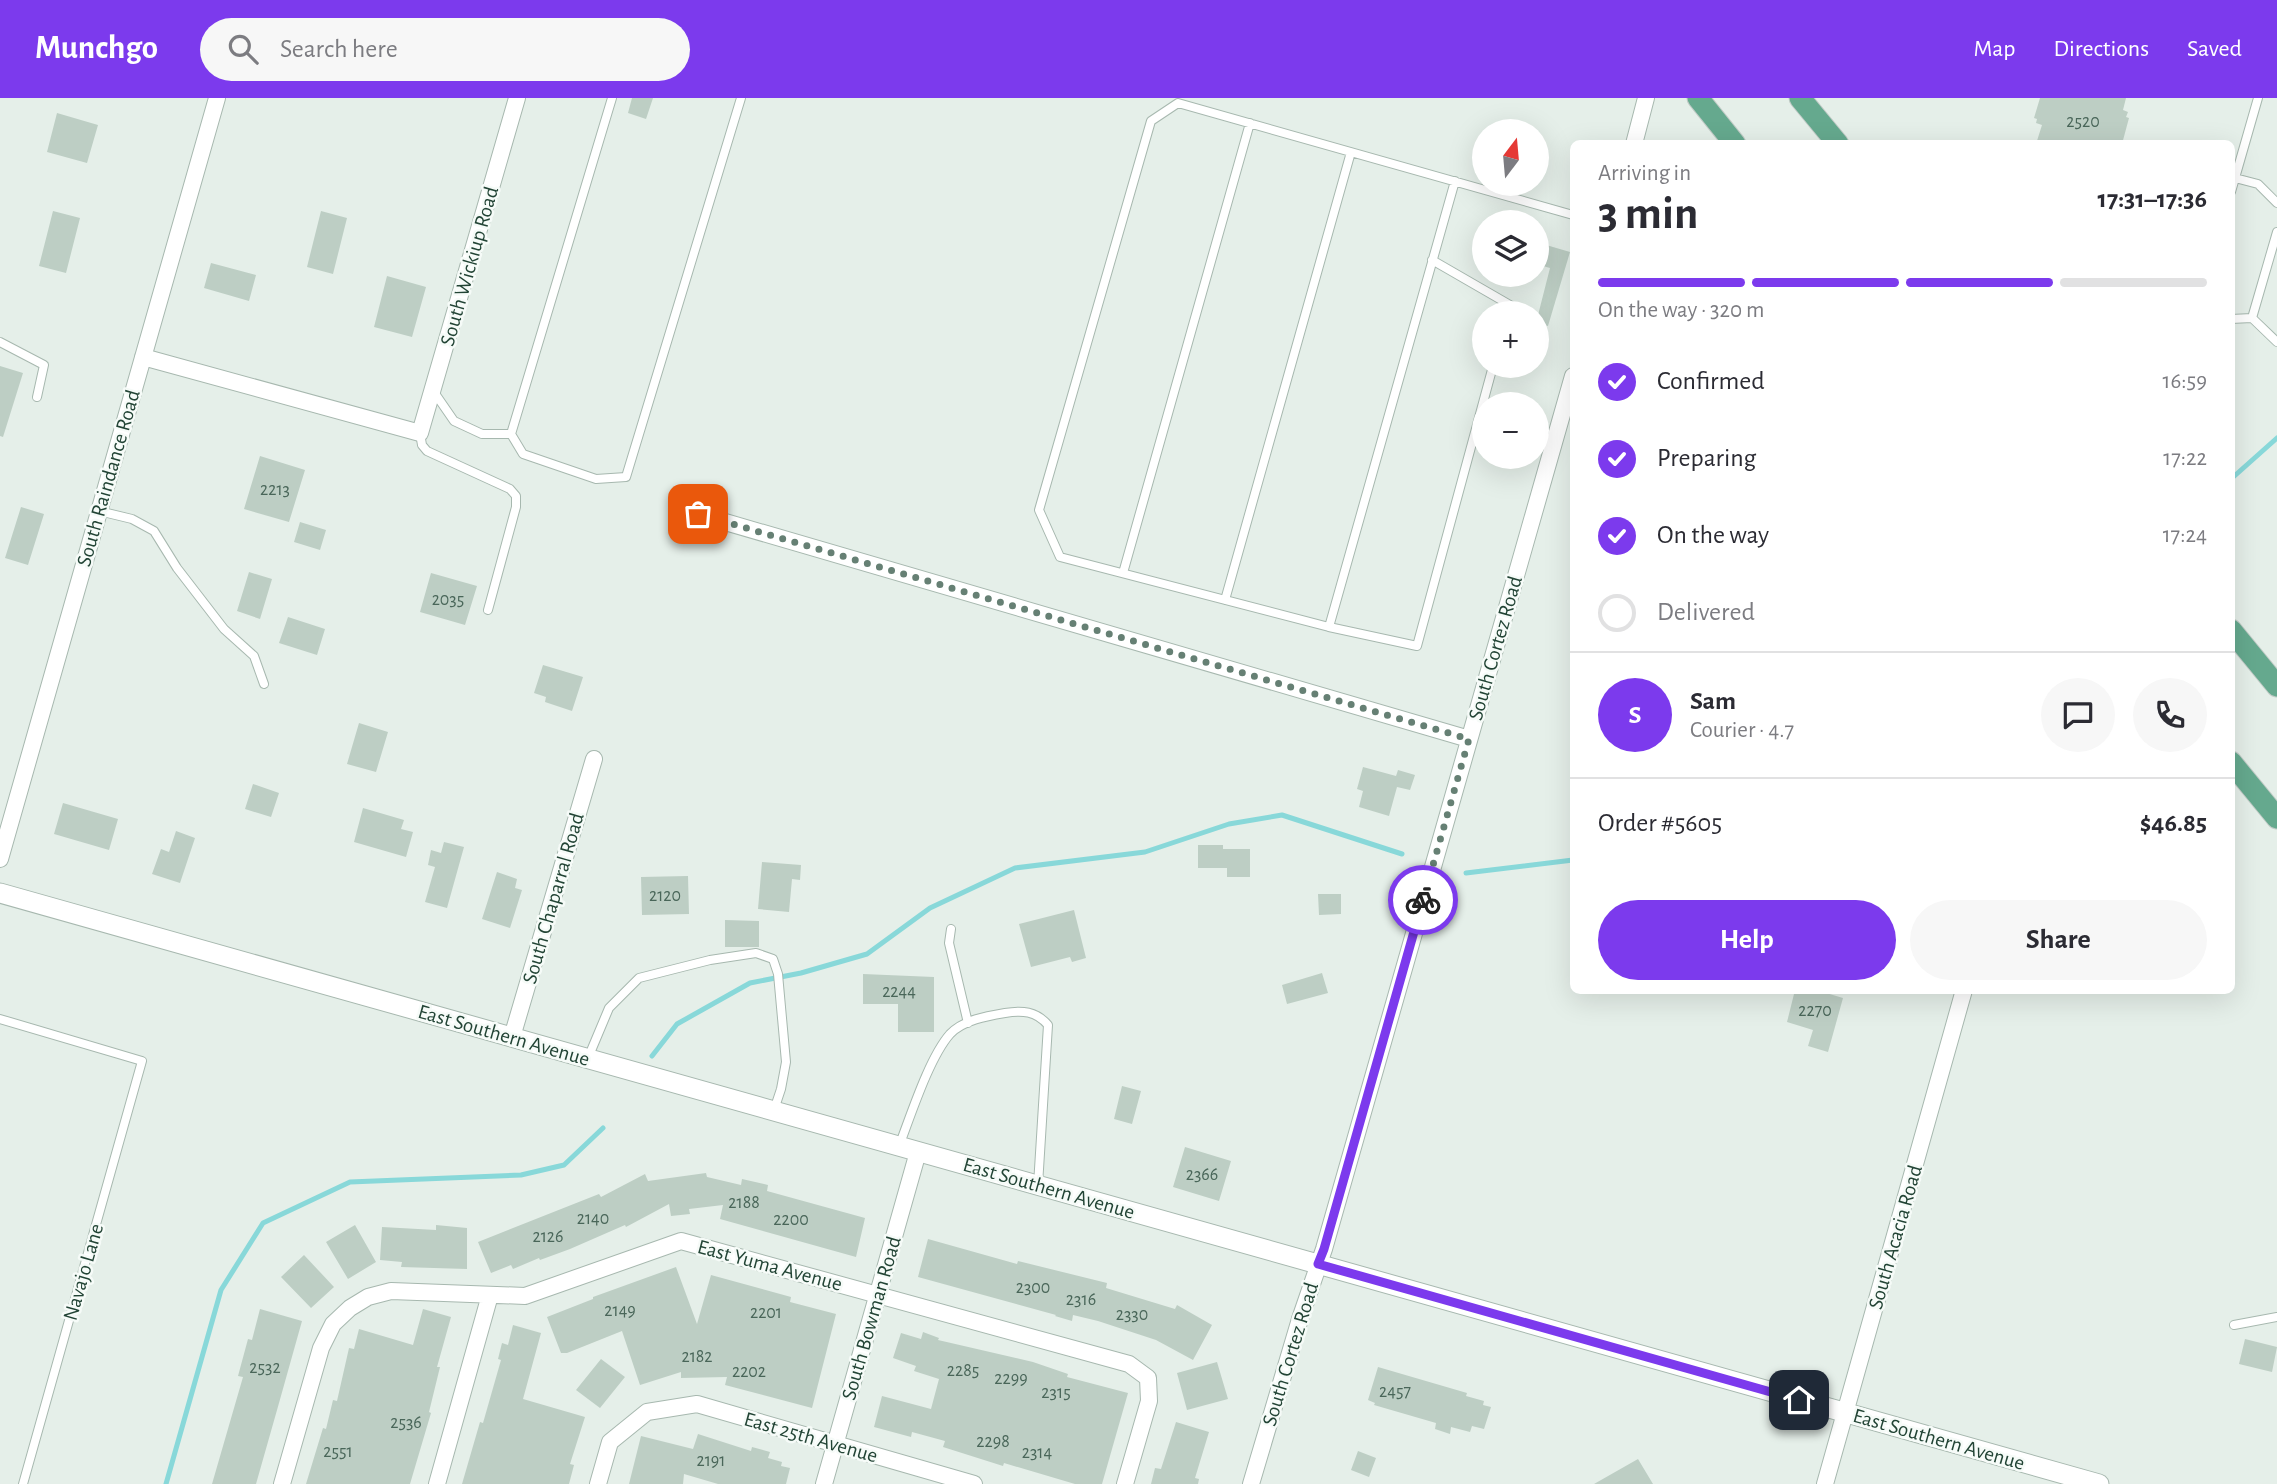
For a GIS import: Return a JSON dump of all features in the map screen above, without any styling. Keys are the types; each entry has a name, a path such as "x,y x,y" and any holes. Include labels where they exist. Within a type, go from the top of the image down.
{"main road":[{"path":"1698,98 1732,140"},
{"path":"1800,98 1835,140"},
{"path":"2235,635 2277,686"},
{"path":"2235,767 2277,818"}],"street":[{"name":"South Raindance Road","path":"0,859 217,98"},
{"name":"South Wickiup Road","path":"420,433 517,98"},
{"path":"1635,140 1646,98"},
{"path":"143,357 420,433"},
{"name":"South Cortez Road","path":"1251,1484 1327,1239 1570,386"},
{"path":"698,514 1469,739"},
{"name":"South Chaparral Road","path":"512,1037 594,759"},
{"name":"East Southern Avenue","path":"0,893 2099,1484"},
{"name":"South Acacia Road","path":"1825,1484 1963,994"},
{"name":"South Bowman Road","path":"824,1484 918,1152"},
{"name":"East Yuma Avenue","path":"282,1484 321,1348 333,1324 350,1308 368,1297 391,1291 525,1296 681,1241 1129,1364 1148,1378 1149,1401 1125,1484"},
{"path":"436,1484 490,1295"},
{"name":"East 25th Avenue","path":"598,1484 610,1442 647,1412 697,1404 974,1484"}],"lane":[{"path":"612,98 511,434 523,454 596,479 626,477 741,98"},
{"path":"2258,98 2235,178 2258,184 2277,203"},
{"path":"1490,378 1417,646 1328,627 1060,557 1039,510 1151,121 1178,103 1570,214"},
{"path":"1122,573 1250,123"},
{"path":"1225,600 1351,152"},
{"path":"1328,627 1455,181"},
{"path":"2252,318 2277,232"},
{"path":"1432,260 1503,301"},
{"path":"2235,319 2252,318 2277,342"},
{"path":"0,342 44,365 37,397"},
{"path":"433,391 454,421 482,434 511,434"},
{"path":"420,433 422,445 427,451 510,489 516,496 516,506 488,610"},
{"path":"99,511 132,519 154,531 177,568 224,629 254,656 264,684"},
{"path":"951,929 949,943 968,1023"},
{"path":"588,1058 609,1008 639,978 710,960 756,953 773,959 778,974 786,1062 774,1111"},
{"path":"899,1146 925,1078 951,1032 979,1018 1017,1011 1038,1014 1048,1024 1038,1185"},
{"name":"Navajo Lane","path":"0,1019 142,1061 23,1484"},
{"path":"2234,1325 2277,1317"}],"building":[{"path":"632,98 653,98 646,119 628,113"},
{"path":"2040,98 2126,98 2123,110 2128,112 2126,117 2129,118 2123,140 2037,140 2042,125 2036,123 2037,119 2034,118"},
{"path":"57,113 98,125 87,163 47,152"},
{"path":"53,211 80,218 66,273 39,266"},
{"path":"321,211 347,218 333,274 307,267"},
{"path":"1549,246 1570,252 1549,323 1549,301 1542,301 1545,287 1549,287"},
{"path":"211,263 256,275 249,301 204,288"},
{"path":"387,276 426,287 412,337 374,327"},
{"path":"0,366 23,373 3,437 0,436"},
{"path":"260,456 305,470 289,522 244,509"},
{"path":"21,507 44,514 28,565 5,558"},
{"path":"300,522 326,530 320,550 294,542"},
{"path":"249,572 272,579 260,619 237,611"},
{"path":"431,573 477,586 465,625 420,612"},
{"path":"288,617 325,629 317,655 279,643"},
{"path":"543,665 583,677 572,711 545,702 546,697 534,693"},
{"path":"359,723 388,732 376,772 347,764"},
{"path":"1363,767 1396,776 1398,770 1415,775 1410,790 1397,787 1389,816 1359,807 1363,791 1357,789"},
{"path":"253,784 279,793 271,817 245,809"},
{"path":"63,803 118,819 109,850 54,834"},
{"path":"363,808 404,820 401,829 413,832 406,857 354,842"},
{"path":"176,831 195,838 180,883 152,874 161,849 169,852"},
{"path":"444,842 464,847 447,908 425,902 435,867 428,865 431,850 441,853"},
{"path":"1198,845 1250,849 1250,877 1227,877 1227,868 1198,868"},
{"path":"762,862 801,865 800,880 792,879 789,912 758,909"},
{"path":"497,872 517,879 515,888 522,890 510,928 482,919"},
{"path":"688,876 689,914 642,915 641,877"},
{"path":"1318,894 1341,894 1341,914 1319,915"},
{"path":"1074,910 1086,958 1072,962 1070,957 1031,967 1019,924"},
{"path":"725,920 759,921 759,947 725,947"},
{"path":"1322,973 1328,993 1287,1004 1282,985"},
{"path":"863,974 934,977 934,1032 898,1032 898,1004 863,1004"},
{"path":"1794,994 1830,994 1843,998 1828,1052 1808,1046 1813,1030 1787,1022"},
{"path":"1122,1086 1141,1091 1132,1124 1114,1119"},
{"path":"1185,1147 1231,1161 1219,1201 1173,1187"},
{"path":"706,1173 707,1177 741,1185 742,1179 768,1185 767,1191 865,1218 856,1257 720,1219 723,1205 689,1209 690,1214 671,1216 669,1204 626,1227 625,1225 570,1249 513,1269 511,1265 491,1273 478,1242 599,1194 601,1197 645,1174 648,1181"},
{"path":"355,1225 376,1262 348,1279 326,1242"},
{"path":"436,1225 467,1228 467,1269 401,1267 402,1262 380,1260 382,1227 436,1230"},
{"path":"928,1239 1017,1264 1018,1261 1107,1283 1106,1288 1175,1309 1177,1305 1212,1325 1193,1360 1156,1340 1098,1321 1073,1315 1072,1321 918,1277"},
{"path":"304,1255 334,1287 311,1308 281,1277"},
{"path":"676,1267 697,1324 711,1275 791,1297 790,1302 836,1314 812,1408 725,1385 727,1377 681,1378 681,1372 640,1385 622,1331 561,1353 547,1317"},
{"path":"260,1309 302,1321 256,1484 212,1484 243,1377 238,1376 248,1339 252,1340"},
{"path":"423,1309 451,1317 437,1367 440,1367 429,1412 431,1413 410,1484 306,1484 323,1428 326,1429 333,1400 337,1401 349,1348 354,1349 359,1329 413,1345"},
{"path":"513,1325 541,1333 523,1399 585,1417 570,1464 574,1465 569,1484 462,1484 501,1360 498,1359 502,1343 508,1345"},
{"path":"923,1332 939,1338 938,1340 1033,1362 1068,1374 1067,1377 1128,1393 1102,1484 1075,1484 1004,1463 1003,1466 943,1447 945,1441 912,1432 911,1437 874,1427 882,1396 931,1409 939,1379 914,1371 916,1366 893,1358 901,1333 921,1339"},
{"path":"2245,1339 2277,1347 2272,1372 2239,1364"},
{"path":"601,1359 625,1377 600,1408 576,1390"},
{"path":"1217,1362 1228,1399 1187,1410 1177,1373"},
{"path":"1378,1367 1467,1393 1466,1396 1484,1401 1483,1405 1491,1407 1484,1429 1472,1426 1470,1432 1451,1427 1450,1434 1435,1429 1436,1423 1374,1405 1375,1403 1368,1400"},
{"path":"1176,1422 1209,1432 1195,1478 1199,1479 1198,1484 1151,1484 1155,1468 1161,1469"},
{"path":"698,1434 751,1451 752,1447 770,1452 768,1458 782,1462 781,1466 790,1468 786,1484 718,1484 684,1474 683,1484 629,1484 641,1436 693,1449"},
{"path":"1358,1451 1376,1458 1369,1477 1351,1470"},
{"path":"1638,1459 1653,1484 1594,1484"}],"waterway":[{"path":"2235,475 2277,438"},
{"path":"652,1056 677,1024 750,983 801,973 867,954 930,908 1015,868 1145,852 1229,824 1282,815 1402,854"},
{"path":"1466,873 1570,860"},
{"path":"166,1484 221,1290 263,1223 350,1182 521,1175 564,1165 603,1128"}],"way so far":[{"path":"698,514 1469,739 1423,900"}],"route":[{"path":"1423,900 1318,1264 1799,1400"}]}
